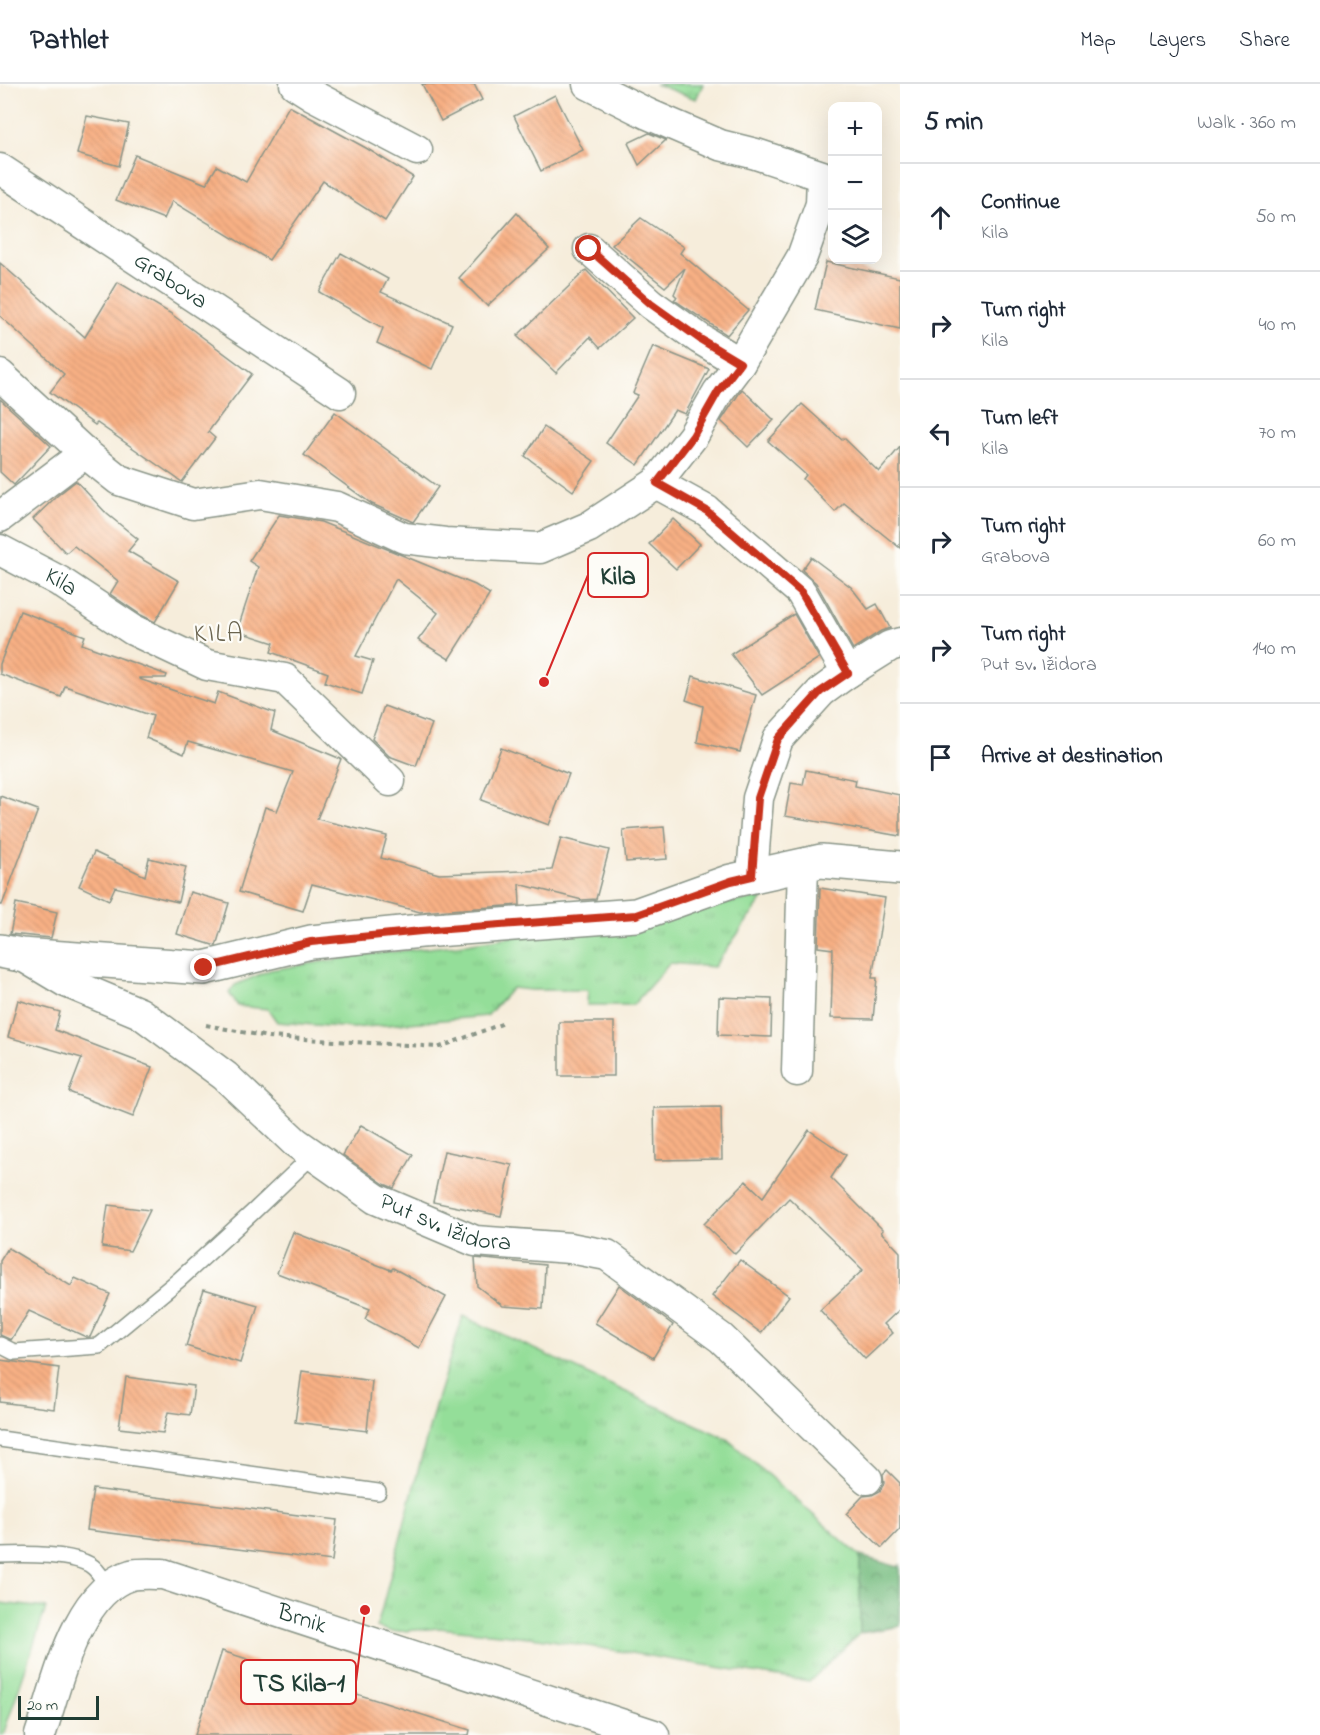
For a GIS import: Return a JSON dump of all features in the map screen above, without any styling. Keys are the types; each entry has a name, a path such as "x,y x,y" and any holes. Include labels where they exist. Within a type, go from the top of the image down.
{"street":[{"path":"295,84 417,150"},
{"path":"0,375 119,480 193,504 260,494 338,507 404,538 457,544 540,548 589,527 657,483 693,436 718,392 740,363 802,257 821,204 822,176 756,154 720,145 648,114 588,84"},
{"name":"Grabova","path":"0,169 340,393"},
{"path":"589,249 651,304 700,339 740,363"},
{"path":"0,517 86,453"},
{"path":"657,483 707,511 801,592 848,673"},
{"name":"Kila","path":"0,550 59,581 133,630 207,665 285,679 390,781"},
{"path":"752,876 758,798 778,739 820,692 890,646 900,643"},
{"name":"Put sv. Ižidora","path":"11,953 204,968 311,942 421,931 636,915 731,881 821,861 900,868"},
{"path":"797,1071 803,865"},
{"name":"Put sv. Ižidora","path":"11,953 66,982 140,1012 225,1076 295,1142 376,1199 475,1241 570,1248 607,1255 721,1338 867,1479"},
{"name":"Brnik","path":"40,1735 72,1640 84,1614 96,1597 108,1586 131,1575 163,1574 654,1735"}],"lane":[{"path":"0,1345 14,1352 99,1346 180,1279 313,1155"},
{"path":"0,1439 378,1492"},
{"path":"0,1555 45,1555 70,1559 92,1566 108,1586"}],"path":[{"path":"198,1024 268,1037 440,1047 504,1023"}],"green space":[{"path":"655,84 703,84 696,99"},
{"path":"764,897 714,967 670,963 633,1005 587,1005 588,990 512,988 487,1016 353,1028 277,1022 268,1009 238,1006 229,993 235,985 270,970 371,954 466,944"},
{"path":"463,1316 727,1439 860,1556 860,1633 809,1682 539,1638 439,1628 392,1632 377,1627 435,1406"},
{"path":"860,1556 898,1567 900,1565 900,1626 860,1633"},
{"path":"0,1603 46,1608 3,1735 0,1735"}],"building":[{"path":"422,84 474,84 482,100 441,121"},
{"path":"555,95 583,150 541,171 514,116"},
{"path":"289,106 366,148 413,177 385,221 323,181 269,260 172,201 164,219 116,200 135,155 206,184 217,166 246,182"},
{"path":"87,116 129,124 119,166 77,154"},
{"path":"649,133 666,140 639,165 628,143"},
{"path":"517,213 549,249 487,306 459,278"},
{"path":"641,218 684,247 680,253 748,310 727,335 674,300 677,297 674,294 685,268 665,287 612,245"},
{"path":"341,253 388,279 381,292 452,324 432,369 377,343 383,328 319,292"},
{"path":"826,262 900,278 900,329 815,310"},
{"path":"0,263 85,337 118,282 170,313 252,374 208,432 215,438 182,482 97,423 95,425 50,392 64,374 0,316"},
{"path":"586,270 633,318 600,348 590,337 556,373 517,336"},
{"path":"653,346 709,369 685,414 675,410 638,465 606,443 638,395 633,393"},
{"path":"742,389 774,420 748,447 721,421"},
{"path":"0,399 51,446 14,485 0,472"},
{"path":"802,404 842,440 844,438 879,472 900,447 900,548 844,503 835,512 803,479 806,475 768,441"},
{"path":"335,412 438,487 413,522 372,504 304,455"},
{"path":"544,427 594,461 573,491 525,456"},
{"path":"76,481 107,514 138,539 128,551 179,581 155,622 110,594 118,581 74,546 66,553 33,519"},
{"path":"279,515 321,522 475,585 490,594 449,659 418,640 438,613 396,579 356,656 373,661 362,694 325,682 328,673 271,652 274,643 237,631 258,567 249,561"},
{"path":"673,519 700,544 676,569 649,544"},
{"path":"811,557 851,587 868,609 877,604 890,628 881,631 853,649 816,583 802,570"},
{"path":"20,611 85,636 82,644 167,675 166,678 139,679 214,704 218,692 275,713 271,730 341,759 317,819 387,836 381,858 439,874 552,870 561,838 609,850 596,899 582,900 519,884 520,905 420,912 312,884 303,911 239,892 265,807 277,811 293,772 188,742 184,754 146,738 153,716 65,686 61,697 0,674 0,664"},
{"path":"794,614 819,658 762,695 731,654"},
{"path":"693,676 756,695 740,752 697,742 703,706 686,700"},
{"path":"384,706 432,724 416,766 389,756 372,739"},
{"path":"501,748 569,774 549,825 481,800"},
{"path":"806,770 856,780 855,786 900,795 900,836 785,816 791,783 803,785"},
{"path":"0,796 38,810 2,905 0,905"},
{"path":"664,827 667,859 626,862 623,830"},
{"path":"94,852 145,876 149,858 186,867 178,902 115,887 109,900 79,886"},
{"path":"820,888 885,898 872,978 877,978 873,1019 831,1018 833,949 818,947"},
{"path":"190,892 229,903 216,946 177,934"},
{"path":"16,903 57,912 51,938 10,934"},
{"path":"719,997 772,999 771,1037 718,1035"},
{"path":"18,1000 60,1012 55,1030 152,1067 133,1117 69,1092 82,1058 8,1037"},
{"path":"559,1022 614,1022 614,1076 559,1076"},
{"path":"721,1107 722,1159 655,1160 654,1108"},
{"path":"361,1125 413,1155 394,1188 384,1184 343,1155"},
{"path":"809,1130 846,1155 831,1178 883,1230 881,1232 900,1252 900,1309 884,1324 893,1333 865,1359 820,1310 863,1270 789,1198 735,1254 704,1224 746,1181 763,1197"},
{"path":"444,1151 512,1165 501,1216 433,1202"},
{"path":"108,1205 150,1210 130,1251 102,1247"},
{"path":"293,1232 391,1270 393,1268 446,1297 419,1348 365,1319 370,1309 277,1273"},
{"path":"8,1248 71,1286 75,1278 110,1294 90,1337 29,1311 11,1340 0,1335 0,1261"},
{"path":"475,1258 545,1265 543,1309 503,1306 477,1286"},
{"path":"740,1260 789,1296 761,1333 712,1296"},
{"path":"619,1285 673,1325 653,1358 595,1323"},
{"path":"204,1289 258,1305 240,1363 186,1346"},
{"path":"0,1360 59,1368 54,1409 0,1402"},
{"path":"302,1371 372,1381 367,1431 295,1422"},
{"path":"126,1377 194,1386 190,1415 168,1412 163,1433 119,1428"},
{"path":"887,1470 900,1483 900,1529 882,1548 846,1514 863,1496 880,1491 884,1483 883,1474"},
{"path":"93,1489 337,1520 332,1561 87,1530"},
{"path":"222,1651 470,1730 469,1735 195,1735"}],"place":[{"name":"Kila","path":"544,682"},
{"name":"TS Kila-1","path":"365,1610"}],"district":[{"name":"KILA","path":"219,635"}],"route":[{"path":"204,968 311,942 421,931 636,915 731,881 752,876 758,798 778,739 820,692 848,673 801,592 707,511 657,483 693,436 718,392 740,363 700,339 651,304 589,249"}]}
